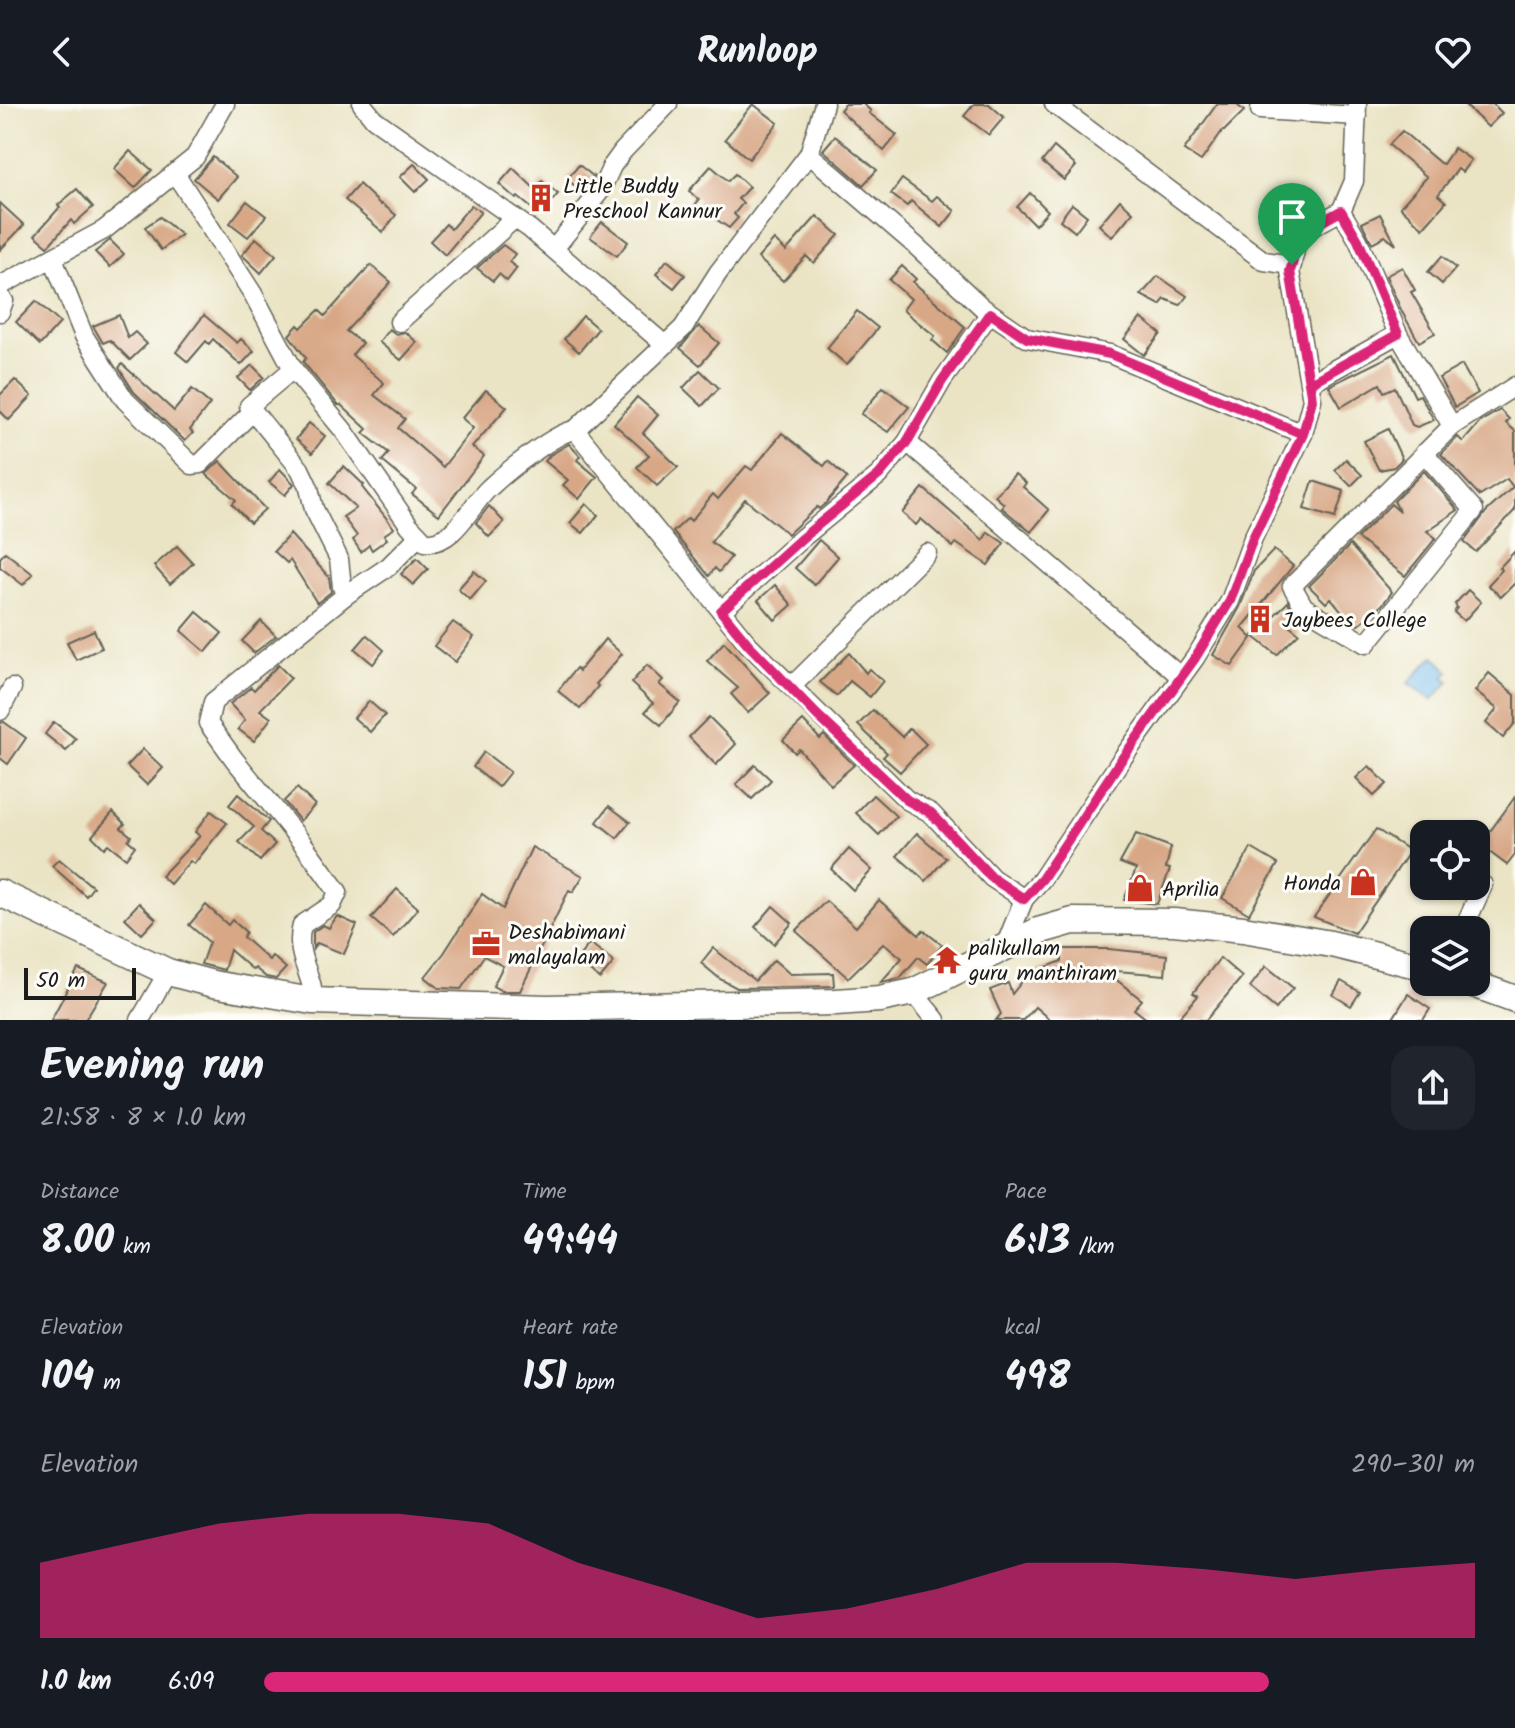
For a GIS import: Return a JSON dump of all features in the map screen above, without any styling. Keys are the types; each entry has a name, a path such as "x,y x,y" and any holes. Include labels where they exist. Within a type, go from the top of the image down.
{"highway":[{"path":"0,893 168,972 213,984 312,1001 551,1014 830,1011 913,992 1038,931 1073,921 1174,922 1243,929 1331,944 1410,964"},
{"path":"1490,990 1515,999"}],"street":[{"path":"0,286 104,230 195,157 225,104"},
{"path":"362,104 374,119 554,249 665,345"},
{"path":"554,249 601,190 623,151 668,104"},
{"path":"175,173 253,294 293,369 344,431 418,537 431,543 460,523 488,489 557,437 575,430 683,328 718,273 809,154 824,104"},
{"path":"1054,104 1264,261 1292,265"},
{"path":"1004,950 1024,899 1042,879 1230,601 1253,538 1303,434 1312,400 1290,271 1299,234 1341,211 1354,181 1357,110 1280,112 1260,110 1261,104"},
{"path":"809,154 990,313 1027,338 1110,354 1303,434"},
{"path":"1341,211 1358,240 1398,334 1452,426"},
{"path":"399,322 515,218"},
{"path":"53,259 84,336 125,400 192,465 200,464 253,411"},
{"path":"0,296 4,301 0,312"},
{"path":"721,611 802,538 879,475 907,442 942,381 990,313"},
{"path":"1310,383 1398,334"},
{"path":"293,369 249,406 300,469 314,509 339,559 346,595"},
{"path":"1424,453 1474,510 1366,644 1304,607 1292,586 1424,453 1452,426 1515,386"},
{"path":"575,430 748,644 907,800 931,813 992,878 1024,899"},
{"path":"907,442 1181,677"},
{"path":"312,1001 314,993 298,940 302,925 332,905 338,892 208,723 213,702 346,595 388,567 418,537"},
{"path":"791,687 927,553"},
{"path":"0,711 12,688"},
{"path":"140,1020 168,972"},
{"path":"913,992 936,1020"}],"water":[{"path":"1434,656 1449,671 1444,677 1450,681 1432,700 1408,683"}],"building":[{"path":"753,104 778,123 749,159 725,139"},
{"path":"845,104 863,104 871,111 869,113 897,135 884,151 840,110"},
{"path":"974,104 989,104 1004,117 989,135 964,116"},
{"path":"1217,104 1236,104 1244,111 1223,130 1201,161 1184,150"},
{"path":"1464,104 1493,104 1502,113 1488,127"},
{"path":"1402,131 1440,163 1443,164 1454,148 1471,160 1462,172 1458,169 1438,195 1446,202 1423,228 1400,207 1427,177 1389,145"},
{"path":"835,136 877,170 863,185 823,150"},
{"path":"1054,147 1076,166 1064,180 1042,162"},
{"path":"130,151 152,170 135,188 114,169"},
{"path":"213,157 237,177 218,199 194,179"},
{"path":"414,164 429,179 415,192 400,177"},
{"path":"579,165 594,177 583,193 567,179"},
{"path":"711,166 728,181 735,174 749,187 738,199 743,203 734,214 738,218 729,228 695,205 699,200 689,191"},
{"path":"513,168 535,189 542,181 558,194 540,215 499,184"},
{"path":"902,179 932,201 937,196 955,211 942,227 911,201 907,206 891,194"},
{"path":"359,184 396,215 383,232 345,200"},
{"path":"77,189 93,207 74,224 71,220 48,246 35,235 60,207 58,205"},
{"path":"1030,193 1048,211 1035,225 1017,207"},
{"path":"1120,200 1133,212 1112,237 1099,225"},
{"path":"247,201 266,216 248,237 230,223"},
{"path":"0,203 24,225 0,250"},
{"path":"1072,204 1087,216 1075,232 1060,220"},
{"path":"471,205 481,212 445,255 430,241 446,224 451,229"},
{"path":"1380,214 1396,245 1385,236 1372,243 1362,223"},
{"path":"817,216 839,235 814,263 806,256 783,281 758,258 774,240 786,251"},
{"path":"160,217 181,235 161,250 145,227"},
{"path":"602,222 628,242 617,256 590,237"},
{"path":"256,238 276,255 261,273 242,255"},
{"path":"110,240 124,254 110,267 95,252"},
{"path":"503,245 515,254 509,262 517,268 507,281 499,274 493,281 477,268"},
{"path":"1442,256 1456,268 1442,284 1428,272"},
{"path":"667,260 685,275 674,288 656,274"},
{"path":"371,265 391,282 346,331 362,343 352,355 384,383 374,395 405,419 398,428 443,467 473,428 462,418 486,390 507,407 472,447 484,456 439,515 412,494 416,489 382,461 389,453 363,433 367,429 338,405 303,362 306,358 289,335 319,310 325,316"},
{"path":"902,266 916,279 913,282 965,327 947,353 932,340 935,336 903,310 911,299 889,280"},
{"path":"1402,267 1415,290 1411,292 1435,333 1419,342 1386,276"},
{"path":"1158,276 1187,296 1180,305 1165,299 1160,305 1141,295"},
{"path":"36,301 60,323 40,345 16,322"},
{"path":"857,311 878,328 847,365 827,348"},
{"path":"119,315 128,338 135,332 147,344 130,360 110,340 103,343 93,326"},
{"path":"204,315 237,343 241,339 254,351 241,365 213,339 209,344 206,341 188,362 176,352"},
{"path":"583,316 598,329 579,352 564,339"},
{"path":"1141,318 1161,334 1144,355 1124,339"},
{"path":"699,326 719,343 700,365 680,348"},
{"path":"389,329 396,334 405,332 417,342 401,360 379,342"},
{"path":"1394,354 1415,397 1420,395 1434,420 1417,427 1412,425 1395,387 1384,392 1380,384 1341,407 1329,386"},
{"path":"122,364 174,411 192,389 210,404 185,441 134,392 119,368"},
{"path":"252,365 264,377 250,390 238,378"},
{"path":"1462,365 1478,393 1455,407 1439,378"},
{"path":"700,370 719,388 702,406 683,388"},
{"path":"15,380 32,396 9,420 0,411 0,395"},
{"path":"883,387 909,407 888,432 861,414"},
{"path":"637,397 658,415 643,433 678,467 657,486 637,467 649,455 614,424"},
{"path":"1500,410 1509,419 1506,423 1515,431 1515,510 1476,552 1464,542 1486,512 1513,487 1507,479 1480,496 1441,454 1458,437 1463,442 1480,422"},
{"path":"309,423 325,436 312,453 296,439"},
{"path":"1388,429 1402,459 1394,467 1379,470 1364,441"},
{"path":"782,433 824,466 828,461 847,478 826,503 819,509 817,507 788,534 745,499 711,542 731,557 719,572 715,568 709,576 673,532 688,518 691,521 713,494 718,499 746,466 752,470"},
{"path":"569,444 580,456 577,460 597,477 579,499 563,485 568,480 545,461"},
{"path":"1346,459 1362,475 1351,486 1335,470"},
{"path":"220,461 265,509 250,523 232,504 236,500 206,474"},
{"path":"344,466 364,485 362,487 394,528 384,535 387,539 372,550 369,545 361,552 353,540 357,536 343,517 356,508 329,483"},
{"path":"280,469 294,484 285,495 269,482"},
{"path":"1424,471 1458,510 1427,531 1436,538 1405,576 1357,538 1391,504 1400,512 1394,501"},
{"path":"1015,474 1026,483 1023,487 1049,510 1031,532 1002,508 1004,504 995,496"},
{"path":"1313,481 1344,491 1335,518 1304,509"},
{"path":"923,488 983,540 988,532 1004,543 988,565 956,543 953,547 921,519 916,525 902,513"},
{"path":"586,504 598,515 583,533 570,523"},
{"path":"489,506 504,522 489,537 476,523"},
{"path":"290,534 329,577 331,592 317,603 290,560 287,563 274,551"},
{"path":"819,540 838,557 814,585 795,568"},
{"path":"1350,545 1392,592 1358,625 1348,619 1331,598 1326,603 1309,586"},
{"path":"177,546 193,563 170,584 154,566"},
{"path":"1274,550 1293,566 1242,628 1252,638 1232,666 1213,655 1240,607 1254,571"},
{"path":"1515,551 1515,583 1501,597 1488,585"},
{"path":"5,552 33,574 23,585 0,567 0,558"},
{"path":"417,558 428,569 413,585 401,574"},
{"path":"474,571 486,581 470,600 458,589"},
{"path":"775,585 792,605 775,620 758,600"},
{"path":"1468,590 1481,602 1464,621 1454,612 1457,608 1455,604"},
{"path":"1288,602 1297,617 1289,625 1299,633 1277,655 1253,636"},
{"path":"197,612 222,633 206,652 181,631"},
{"path":"261,621 276,636 254,653 242,641"},
{"path":"453,622 474,637 455,662 434,646"},
{"path":"94,630 102,648 76,660 67,642"},
{"path":"367,635 384,650 373,664 355,649"},
{"path":"605,639 622,654 596,684 598,686 580,709 558,691"},
{"path":"724,642 770,693 748,713 731,694 738,688 707,661"},
{"path":"849,653 866,673 869,669 883,681 870,697 850,681 837,696 820,682"},
{"path":"278,665 291,678 260,710 271,718 254,741 238,729 245,720 230,704 251,687 254,690"},
{"path":"647,665 663,680 659,684 680,702 661,725 645,712 653,703 631,683"},
{"path":"1489,673 1515,695 1515,723 1503,738 1486,723 1497,709 1475,691"},
{"path":"369,701 385,715 370,732 354,718"},
{"path":"873,710 902,737 910,728 926,744 900,772 883,757 887,753 858,725"},
{"path":"709,717 736,744 716,765 689,737"},
{"path":"803,721 820,739 824,735 854,765 831,785 799,749 795,753 783,740"},
{"path":"4,722 26,738 8,764 0,758 0,723"},
{"path":"54,722 76,739 66,751 45,734"},
{"path":"143,749 163,768 147,785 127,766"},
{"path":"484,752 510,772 498,787 473,767"},
{"path":"755,765 771,780 752,799 736,784"},
{"path":"1369,766 1387,784 1374,796 1356,778"},
{"path":"297,788 315,805 300,821 284,801"},
{"path":"238,794 269,821 261,831 275,844 260,861 239,842 254,827 229,805"},
{"path":"873,795 896,816 879,835 856,813"},
{"path":"1515,797 1515,855 1507,865 1490,852 1490,831"},
{"path":"609,806 630,822 617,838 597,822"},
{"path":"211,811 227,823 194,864 190,861 170,884 161,876 200,836 195,832"},
{"path":"113,812 125,824 121,828 131,836 128,840 135,846 126,858 108,844 104,848 92,836"},
{"name":"Honda","path":"1376,829 1410,851 1354,933 1314,917"},
{"path":"917,833 946,858 926,881 897,856"},
{"path":"1136,834 1171,847 1166,868 1170,869 1157,904 1124,900 1136,869 1120,863"},
{"path":"532,847 583,876 573,892 569,890 520,991 502,991 493,986 503,966 484,956 461,989 439,988 425,977 482,894 503,909"},
{"path":"1251,848 1278,864 1249,914 1222,898"},
{"path":"849,849 872,870 853,890 831,869"},
{"path":"59,859 93,887 86,896 52,866"},
{"path":"397,889 418,908 393,937 371,918"},
{"path":"879,900 919,935 923,930 942,945 927,964 918,957 900,978 881,982 902,958 884,943 848,978 796,931 826,901 856,927"},
{"path":"139,903 156,919 142,934 125,918"},
{"path":"206,905 228,925 232,920 246,932 243,937 269,960 272,956 286,968 276,979 266,977 255,968 253,970 230,950 224,970 201,964 209,942 189,925"},
{"path":"773,906 792,923 774,944 755,927"},
{"path":"337,916 357,925 344,954 317,943 313,949 313,932 323,925 329,928"},
{"path":"590,943 614,962 600,979 576,960"},
{"path":"713,948 755,981 774,960 790,974 833,973 834,986 737,988 701,963"},
{"path":"1062,949 1109,949 1167,955 1165,975 1104,970 1142,1000 1134,1009 1148,1020 1050,1020 1035,1007 1023,1020 996,1020 1001,1014 990,990 1008,983 1012,994 1028,974 1062,961"},
{"path":"1220,958 1242,977 1206,1020 1177,1020 1198,996 1193,993"},
{"path":"1266,966 1293,988 1276,1009 1250,987"},
{"path":"78,969 108,982 85,1020 51,1020"},
{"path":"1341,981 1360,992 1351,1006 1333,995"},
{"path":"1408,994 1430,1009 1423,1020 1392,1020"}],"place":[{"name":"Little Buddy Preschool Kannur","path":"541,198"},
{"name":"Jaybees College","path":"1260,619"},
{"name":"Honda","path":"1363,882"},
{"name":"Aprilia","path":"1140,888"},
{"name":"Deshabimani malayalam","path":"486,944"},
{"name":"palikullam guru manthiram","path":"947,960"}],"route":[{"path":"1292,265 1290,271 1312,400 1303,434 1110,354 1027,338 990,313 942,381 907,442 879,475 802,538 721,611 748,644 879,774 907,800 931,813 992,878 1024,899 1042,879 1119,763 1195,658 1230,601 1253,538 1303,434 1312,400 1310,383 1398,334 1358,240 1341,211 1299,234 1292,265"}]}
